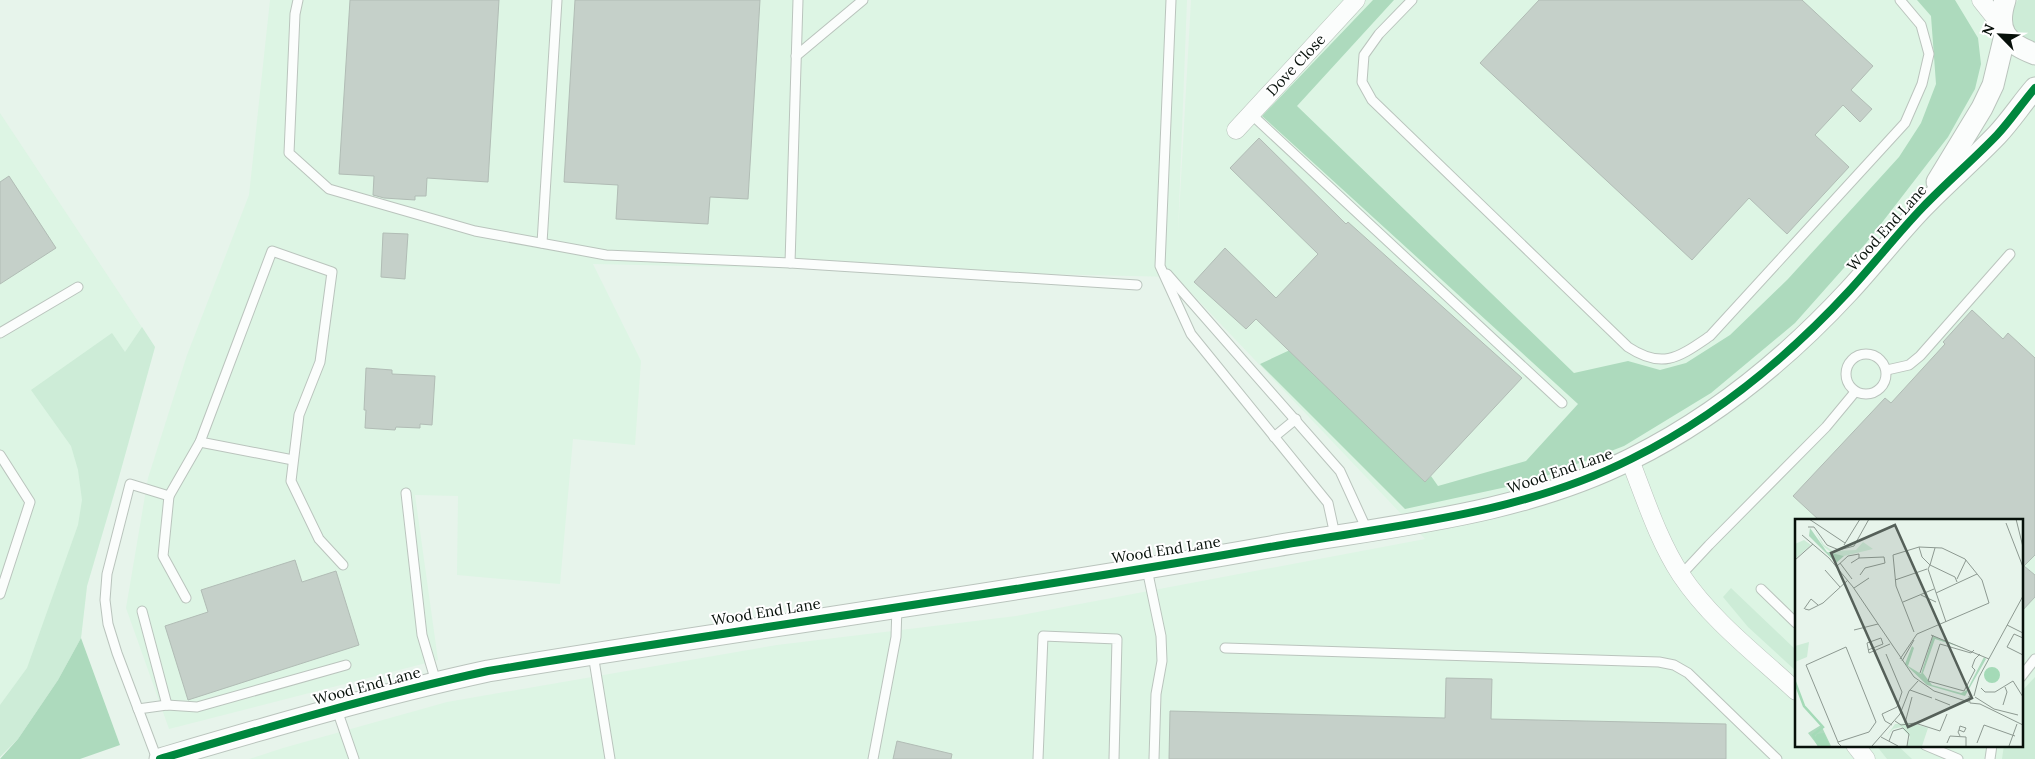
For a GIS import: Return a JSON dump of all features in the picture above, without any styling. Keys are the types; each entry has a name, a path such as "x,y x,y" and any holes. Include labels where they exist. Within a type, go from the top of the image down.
{"street":[{"name":"Dove Close","path":"1236,130 1356,0"},
{"path":"1981,0 2014,44 2035,54"},
{"name":"Wood End Lane","path":"1921,208 1982,108 1992,85 2003,30 2001,12 2005,0"},
{"name":"Wood End Lane","path":"159,759 336,707 488,671 1147,568 1335,535 1363,524 1430,520 1511,503 1580,482 1630,460 1675,435 1728,400 1786,354 1850,290 1921,208 1999,133 2035,88"},
{"path":"1999,133 2029,111 2035,104"},
{"path":"1630,460 1659,534 1681,576 1714,616 1795,689"},
{"path":"1856,746 1866,759"}],"lane":[{"path":"298,0 295,14 288,153 329,189 475,231 606,255 790,262 1137,285"},
{"path":"542,243 557,0"},
{"path":"790,262 798,0"},
{"path":"796,56 863,0"},
{"path":"1171,0 1160,266 1191,334 1328,503 1335,535"},
{"path":"1412,0 1379,34 1364,55 1362,82 1372,100 1628,347 1642,356 1658,359 1674,358 1710,336 1905,123 1922,84 1929,54 1921,25 1900,0"},
{"path":"1251,114 1562,403"},
{"path":"186,598 163,556 169,496 200,442 272,251 332,272 320,362 299,415 291,481 320,539 343,565"},
{"path":"1886,370 1909,365 1920,356 2010,254"},
{"path":"1160,266 1340,471 1363,524"},
{"path":"0,333 78,287"},
{"path":"1867,354 1874,355 1884,364 1886,370 1887,377 1881,389 1868,395 1855,392 1847,382 1847,368 1854,358 1867,354"},
{"path":"1681,576 1708,545 1826,427 1855,392"},
{"path":"1274,437 1296,419"},
{"path":"200,442 294,460"},
{"path":"0,456 30,502 0,594"},
{"path":"159,759 138,709 108,624 105,600 107,574 130,484 169,496"},
{"path":"406,493 422,635 436,682"},
{"path":"1147,568 1162,636 1162,653 1156,694 1154,759"},
{"path":"1761,589 1795,622"},
{"path":"873,759 896,637 897,606"},
{"path":"142,611 167,705"},
{"path":"1038,759 1043,636 1117,639 1114,759"},
{"path":"1225,648 1659,662 1674,665 1688,673 1777,759"},
{"path":"593,654 610,759"},
{"path":"2022,676 2035,659"},
{"path":"138,709 167,705 196,707 346,665"},
{"path":"336,707 354,759"},
{"path":"1928,746 1958,759"},
{"path":"1990,759 1992,746"}],"shaded area":[{"path":"270,0 1187,0 1178,233 1191,0 2035,0 2035,759 249,759 447,702 777,645 1016,616 1425,539 1176,277 593,264 641,361 635,445 573,439 560,584 457,575 458,496 415,495 438,660 169,729 126,608 148,478 187,355 249,195"},
{"path":"2018,0 2035,0 2035,46 2022,37 2014,27 2012,15"},
{"path":"0,113 155,347 87,586 81,638 0,757"},
{"path":"142,327 155,347 87,586 81,638 58,680 18,739 0,757 0,705 27,668 78,525 82,500 78,470 71,446 31,390 112,333 125,352"},
{"path":"1731,588 1795,649 1795,670 1748,627 1723,597"},
{"path":"2035,677 2035,759 2002,759 2004,746 2022,746 2022,691"},
{"path":"1877,746 1898,746 1912,759 1887,759"}],"green space":[{"path":"1373,0 1394,0 1297,106 1574,373 1628,361 1660,370 1686,363 1730,335 1788,279 1899,157 1921,123 1936,84 1931,16 1917,0 1955,0 1978,38 1981,64 1975,89 1948,137 1867,242 1795,323 1711,393 1624,446 1530,482 1405,509 1260,364 1290,350 1425,482 1431,476 1438,486 1526,461 1578,404 1262,116"},
{"path":"81,638 120,745 80,759 0,759 18,739 58,680"}],"building":[{"path":"350,0 499,0 488,182 427,178 426,196 415,196 415,200 384,198 373,195 374,176 339,174"},
{"path":"575,0 760,0 748,199 710,197 708,224 616,219 618,185 564,182"},
{"path":"1539,0 1802,0 1873,66 1851,90 1872,109 1860,122 1843,105 1815,135 1849,167 1787,234 1749,198 1692,260 1480,63"},
{"path":"1259,138 1346,224 1348,222 1522,378 1425,482 1256,319 1246,329 1194,282 1225,248 1276,298 1318,254 1230,168"},
{"path":"9,176 56,248 0,284 0,182"},
{"path":"383,233 408,234 405,279 381,277"},
{"path":"1972,310 2003,339 2008,333 2035,358 2035,555 2024,566 2035,575 2035,597 2022,611 2022,519 1818,519 1793,496 1885,398 1891,403 1945,344 1943,342"},
{"path":"366,368 392,370 392,374 435,376 432,425 420,424 420,428 396,427 395,430 365,428"},
{"path":"295,560 302,582 336,571 359,645 188,700 165,626 208,612 201,590"},
{"path":"1446,678 1492,679 1491,719 1726,724 1726,759 1169,759 1170,711 1445,718"},
{"path":"897,741 952,754 951,759 893,759"}],"cycle path":[{"path":"160,759 282,723 488,671 1070,581 1451,517 1543,494 1588,478 1662,443 1720,406 1774,363 1825,316 1923,207 1997,135 2035,88"}]}
